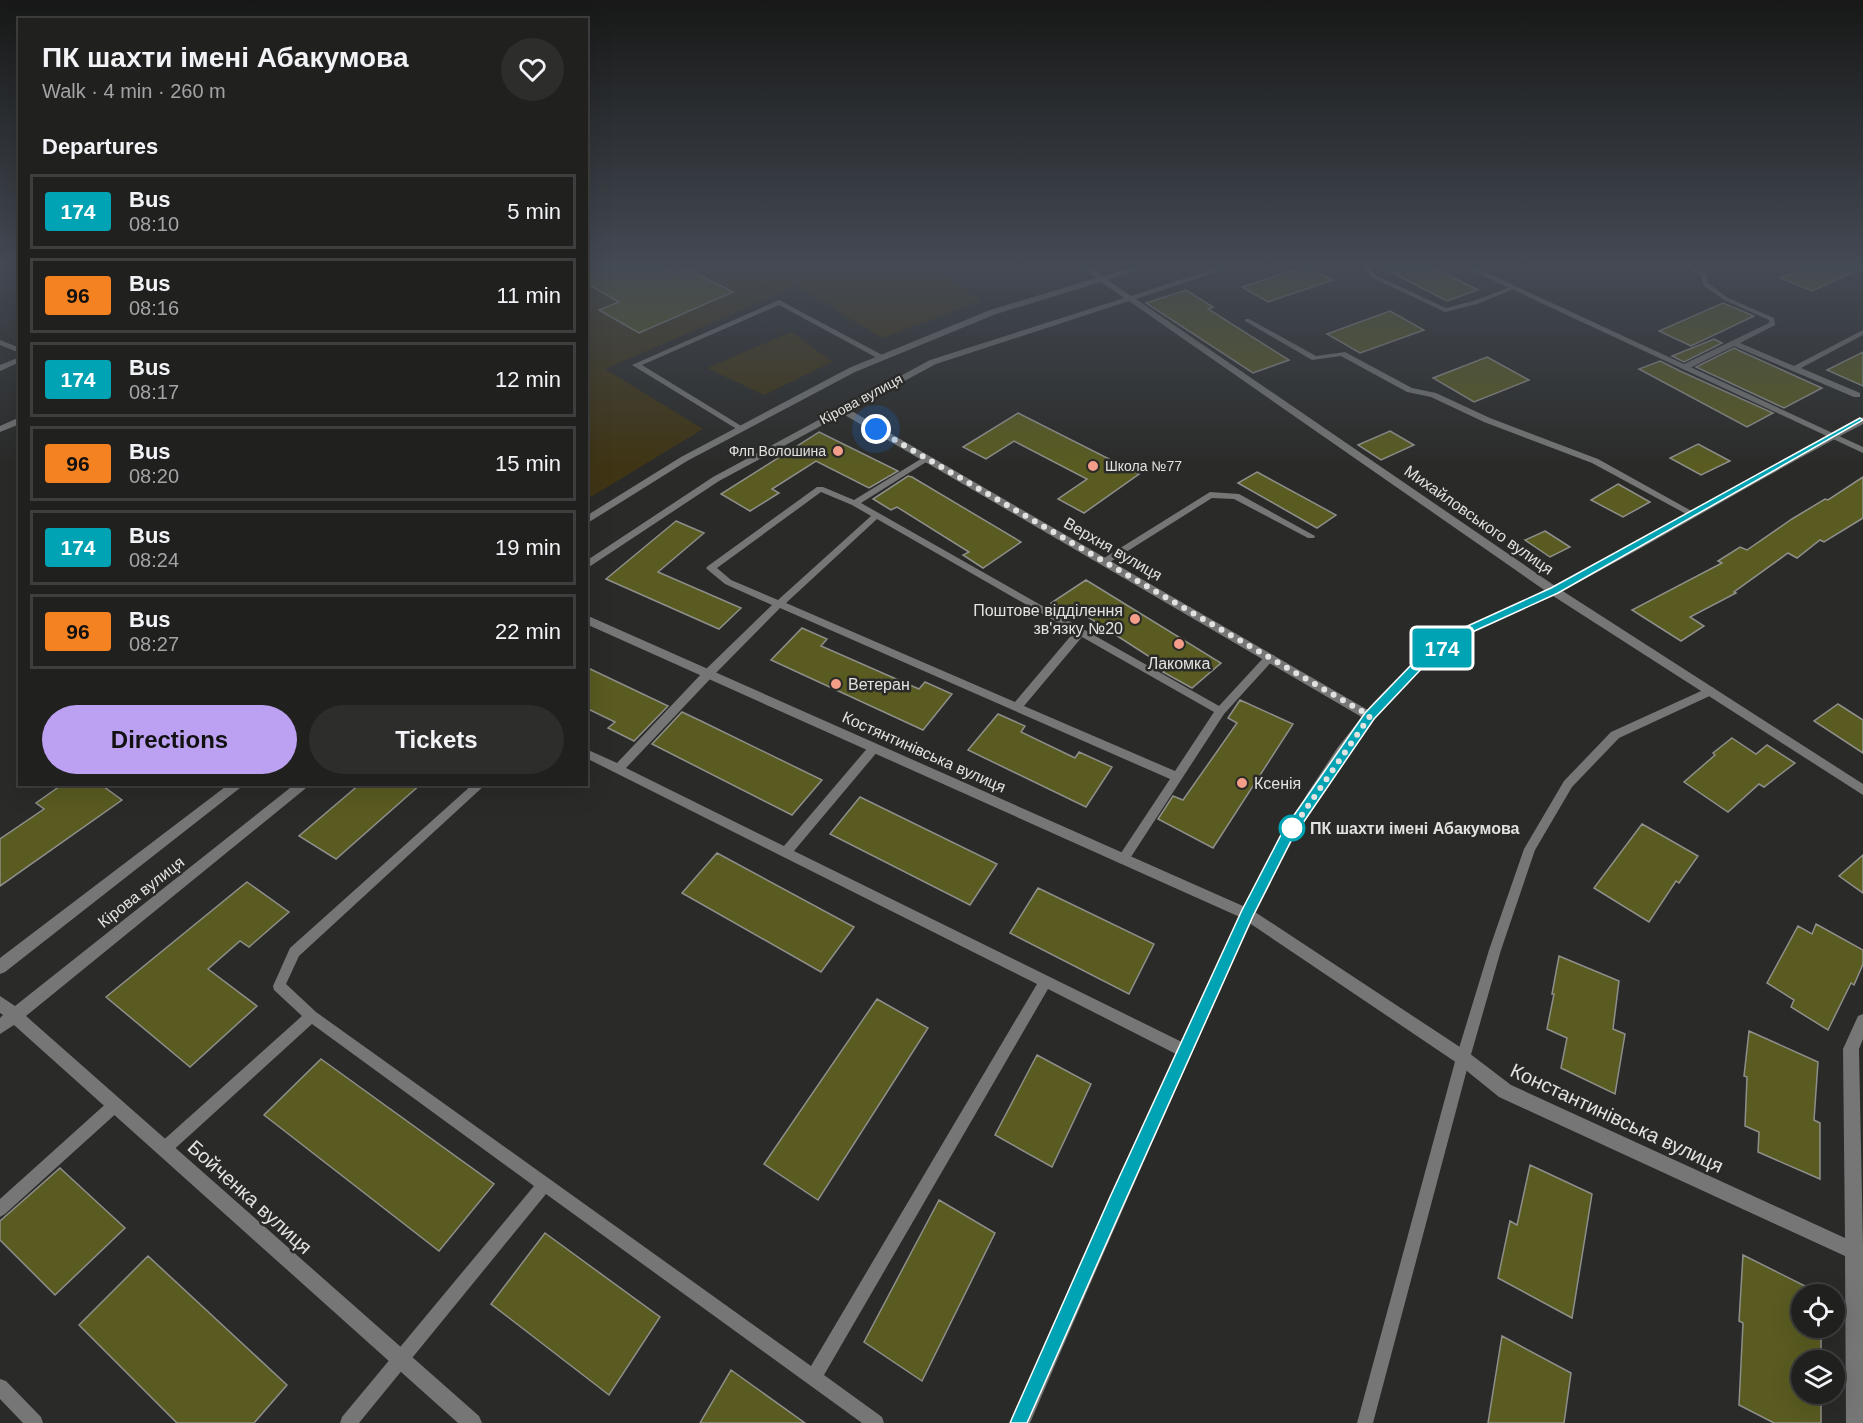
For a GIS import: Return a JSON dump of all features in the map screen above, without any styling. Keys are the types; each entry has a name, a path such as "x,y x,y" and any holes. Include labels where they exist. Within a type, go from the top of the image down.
{"street":[{"name":"Кірова вулиця","path":"588,520 684,459 740,429 882,357 943,332"},
{"name":"Кірова вулиця","path":"588,565 716,478 841,409 933,362 1025,332"},
{"name":"Михайловського вулиця","path":"1182,332 1554,591 1863,790"},
{"path":"1610,332 1863,450"},
{"path":"0,342 18,350"},
{"path":"0,368 18,360"},
{"name":"Верхня вулиця","path":"841,409 1370,716"},
{"path":"1020,1423 1116,1203 1247,914 1288,835 1370,716 1420,663 1465,631 1554,591 1863,420"},
{"path":"0,429 18,421"},
{"name":"Костянтинівська вулиця","path":"588,620 1247,914"},
{"name":"Кірова вулиця","path":"0,967 236,786"},
{"name":"Кірова вулиця","path":"0,1027 301,786"},
{"name":"Константинівська вулиця","path":"1247,914 1463,1058 1505,1091 1858,1253"},
{"name":"Бойченка вулиця","path":"0,1003 472,1423"},
{"path":"1856,1423 1858,1253 1851,1050 1863,1021"}],"lane":[{"path":"710,332 636,365 740,429"},
{"path":"836,332 882,357"},
{"path":"1269,332 1315,358 1342,354 1410,390 1433,395 1487,420 1594,460 1693,514"},
{"path":"1685,367 1756,332"},
{"path":"1796,368 1862,332"},
{"path":"1734,343 1857,395"},
{"path":"855,503 927,459"},
{"path":"1177,777 728,582 711,568 819,489 855,503 1220,711"},
{"path":"1104,562 1210,495 1236,496 1311,536"},
{"path":"618,769 708,674 779,604 876,516"},
{"path":"1017,707 1081,632"},
{"path":"1123,859 1220,711 1270,658"},
{"path":"1365,1423 1463,1058 1495,950 1530,849 1568,784 1615,735 1710,691"},
{"path":"786,852 874,748"},
{"path":"588,754 1185,1051"},
{"path":"479,786 294,952 279,986 311,1016 876,1423"},
{"path":"813,1378 1046,981"},
{"path":"164,1149 311,1016"},
{"path":"0,1209 115,1105"},
{"path":"348,1423 545,1184"},
{"path":"0,1387 34,1423"}],"shaded area":[{"path":"588,332 690,332 605,369 703,429 589,498"},
{"path":"791,332 832,362 764,395 707,368"},
{"path":"873,332 897,332 882,338"}],"building":[{"path":"1191,332 1245,332 1289,360 1253,373"},
{"path":"1331,332 1417,332 1360,353 1327,334"},
{"path":"1662,332 1720,332 1691,346"},
{"path":"1714,339 1722,343 1684,362 1672,356"},
{"path":"1734,348 1822,388 1784,408 1696,367"},
{"path":"1863,352 1863,386 1827,370"},
{"path":"1487,357 1529,380 1474,402 1433,378"},
{"path":"1660,361 1773,413 1747,427 1639,369"},
{"name":"Школа №77","path":"1018,413 1139,474 1084,513 1058,499 1087,479 1014,441 986,459 963,447"},
{"path":"1390,431 1414,445 1381,460 1358,445"},
{"path":"819,432 898,471 869,488 816,461 772,489 779,493 750,511 721,494"},
{"path":"1698,444 1730,461 1701,475 1670,458"},
{"path":"1257,472 1336,515 1317,528 1238,483"},
{"path":"908,476 1021,542 983,568 963,555 969,552 897,507 891,510 873,499"},
{"path":"1863,477 1863,518 1824,542 1820,540 1797,558 1788,553 1734,592 1736,593 1690,617 1704,626 1681,641 1632,610 1722,563 1718,561 1740,547 1747,550 1792,519 1825,499 1828,500"},
{"path":"1618,484 1650,502 1623,517 1591,500"},
{"path":"676,521 704,533 658,572 741,608 719,629 606,579"},
{"path":"1545,531 1570,547 1550,557 1525,540"},
{"path":"1086,580 1221,663 1192,688 1163,672 1167,668 1077,610 1070,616 1051,603"},
{"path":"802,628 827,639 821,646 919,689 925,682 952,694 923,730 771,660"},
{"path":"588,668 668,706 634,741 608,728 615,722 588,709"},
{"path":"1240,700 1293,724 1213,848 1158,819 1173,796 1183,800 1237,723 1228,718"},
{"path":"1838,704 1863,720 1863,753 1814,721"},
{"path":"682,712 822,780 792,815 652,744"},
{"path":"998,714 1025,726 1021,732 1075,758 1079,752 1112,767 1086,807 968,750"},
{"path":"1732,738 1756,754 1767,745 1795,763 1764,787 1759,784 1728,812 1684,782"},
{"path":"60,786 103,786 122,800 0,886 0,839 44,809 36,803"},
{"path":"358,786 419,786 336,859 299,836"},
{"path":"860,797 997,864 970,905 830,834"},
{"path":"1642,824 1698,856 1679,883 1676,881 1649,922 1594,888"},
{"path":"717,853 854,927 821,972 682,893"},
{"path":"1863,855 1863,893 1839,876"},
{"path":"247,882 289,912 249,947 240,941 208,969 257,1006 190,1067 106,997"},
{"path":"1038,888 1154,944 1129,994 1010,933"},
{"path":"1816,924 1863,950 1863,964 1854,985 1851,983 1828,1030 1791,1007 1794,1000 1767,983 1798,926 1812,934"},
{"path":"1559,956 1619,981 1613,1029 1625,1034 1615,1094 1561,1068 1567,1038 1547,1029"},
{"path":"877,999 928,1028 818,1200 764,1164"},
{"path":"1749,1031 1818,1062 1814,1120 1820,1123 1820,1179 1758,1152 1759,1132 1745,1126 1747,1077 1744,1076"},
{"path":"1037,1055 1091,1084 1052,1167 995,1135"},
{"path":"321,1059 494,1184 439,1251 264,1115"},
{"path":"1530,1165 1592,1194 1572,1318 1498,1278 1510,1221 1517,1225"},
{"path":"60,1168 125,1228 55,1295 0,1240 0,1221"},
{"path":"939,1200 995,1233 922,1381 864,1342"},
{"path":"545,1233 660,1317 609,1395 491,1304"},
{"path":"1743,1255 1801,1284 1791,1284 1791,1338 1821,1338 1821,1350 1791,1350 1791,1404 1821,1404 1821,1423 1774,1423 1739,1405 1743,1323 1739,1321"},
{"path":"148,1256 287,1385 254,1423 177,1423 79,1325"},
{"path":"1502,1336 1571,1373 1564,1423 1488,1423"},
{"path":"731,1370 805,1423 700,1423"}],"bus line":[{"name":"174","path":"1020,1423 1116,1203 1247,914 1288,835 1370,716 1420,663 1465,631 1554,591 1863,420"}],"place":[{"name":"Флп Волошина","path":"838,451"},
{"name":"Школа №77","path":"1093,466"},
{"name":"Поштове відділення зв'язку №20","path":"1135,619"},
{"name":"Лакомка","path":"1179,644"},
{"name":"Ветеран","path":"836,684"},
{"name":"Ксенія","path":"1242,783"},
{"name":"ПК шахти імені Абакумова","path":"1292,828"}],"route":[{"path":"876,429 1370,716 1288,835 1292,828"}]}
